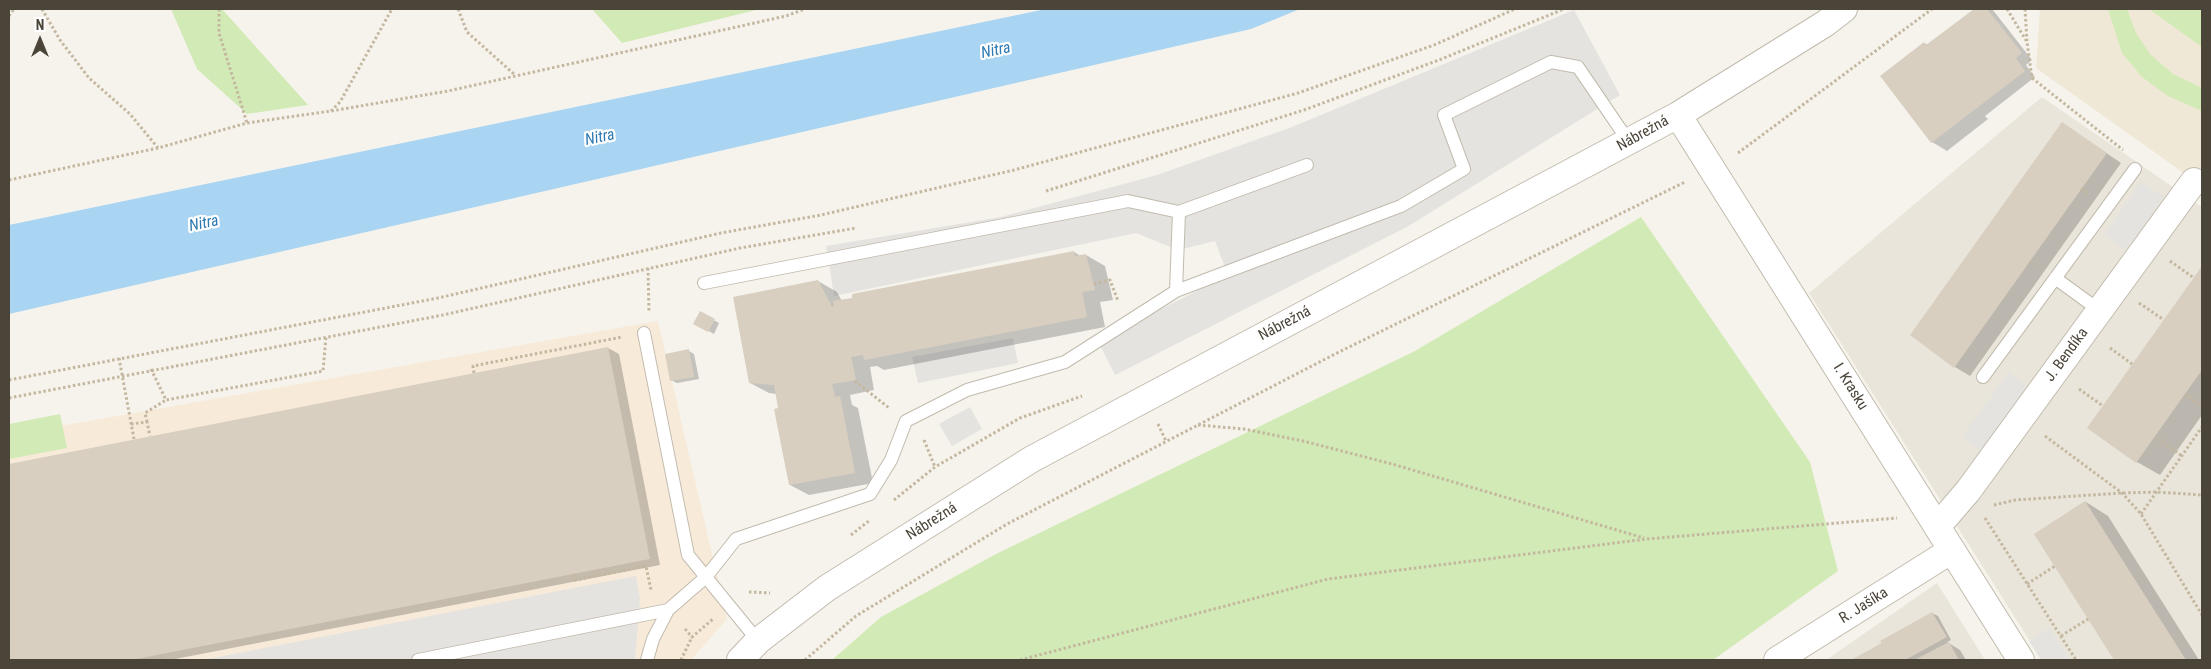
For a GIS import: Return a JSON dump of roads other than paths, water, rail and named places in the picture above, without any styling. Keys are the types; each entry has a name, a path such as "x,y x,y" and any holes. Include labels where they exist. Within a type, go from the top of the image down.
{"street":[{"name":"Nábrežná","path":"740,660 758,641 827,588 1032,459 1678,115 1826,23 1844,9"},
{"name":"I. Krasku","path":"1678,115 2021,660"},
{"name":"J. Bendíka","path":"1934,521 1973,500 2020,418 2198,176"},
{"name":"R. Jašíka","path":"1777,660 1952,550"}],"lane":[{"path":"647,660 653,639 668,610 706,577 736,539 870,494 891,460 906,421 967,390 1065,362 1176,291 1401,206 1464,169 1444,115 1551,62 1578,67 1629,142"},
{"path":"704,283 1128,201 1178,212 1307,165"},
{"path":"1983,378 2135,169"},
{"path":"1176,291 1178,212"},
{"path":"2055,278 2099,310"},
{"path":"644,333 688,555 758,641"},
{"path":"418,660 668,610"}],"water":[{"name":"Nitra","path":"1046,9 1300,9 1251,29 9,314 9,225"}]}
